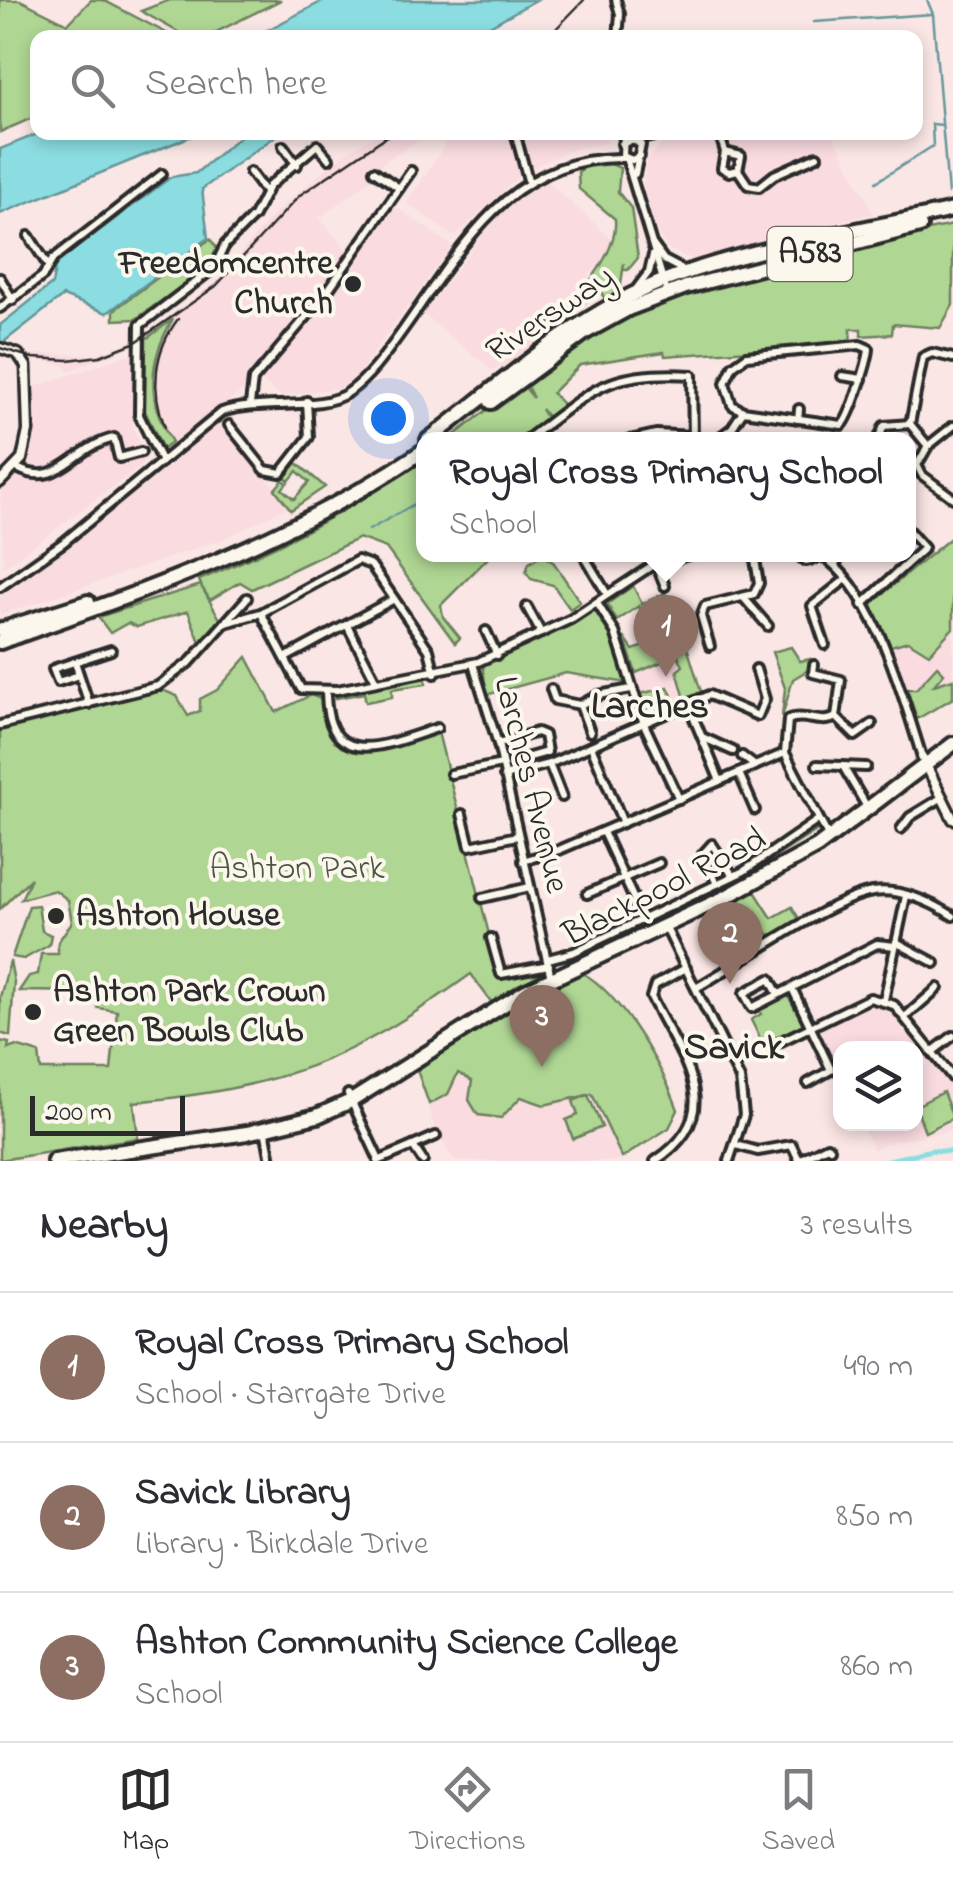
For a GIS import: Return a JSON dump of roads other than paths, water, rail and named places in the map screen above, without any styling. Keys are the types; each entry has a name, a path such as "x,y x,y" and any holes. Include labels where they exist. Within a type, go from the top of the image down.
{"highway":[{"name":"Riversway","path":"452,432 586,332 700,271 953,210"},
{"name":"Riversway","path":"438,432 594,316 625,298 953,218"},
{"name":"Riversway","path":"0,630 236,548 356,488 416,448"},
{"path":"0,642 238,555 338,507 416,457"},
{"name":"Blackpool Road","path":"54,1161 124,1144 146,1145 265,1128 310,1114 316,1116 398,1072 550,967 665,925 746,886 806,850 824,830 866,804 953,736"},
{"name":"Blackpool Road","path":"923,760 953,744"}],"street":[{"path":"617,3 618,30"},
{"path":"518,140 528,180"},
{"path":"604,157 628,140"},
{"path":"622,145 628,140"},
{"path":"634,140 641,154"},
{"path":"634,178 641,154 655,140"},
{"path":"722,140 726,152"},
{"path":"622,145 665,287"},
{"path":"283,146 297,165"},
{"path":"160,460 139,415 140,325 218,264 225,245 254,216 265,192 317,146 329,159"},
{"path":"726,152 742,156 738,170 748,185 758,187 774,175 817,156"},
{"path":"726,152 720,160 722,168 729,172 738,170"},
{"path":"0,586 64,542 210,420 250,404 339,396 362,381 494,209 528,180 574,162 641,154"},
{"path":"374,171 400,188"},
{"path":"250,404 253,380 324,296 411,171"},
{"path":"250,172 265,192"},
{"path":"0,308 43,276 47,264 162,174"},
{"path":"28,236 47,264"},
{"path":"649,240 676,268 700,271"},
{"path":"625,298 649,272 653,253"},
{"path":"0,278 14,300"},
{"path":"867,346 862,379 852,394 847,426 743,412 732,405 726,391 729,374 739,360 756,353 867,346"},
{"path":"0,482 17,468 28,439 26,366 18,354 3,349"},
{"path":"806,362 807,349"},
{"path":"910,424 923,357 932,352 953,358"},
{"path":"537,432 587,394 632,374 648,373 692,376 692,432"},
{"path":"842,376 862,379"},
{"path":"229,425 264,470 280,473 309,437 308,401"},
{"path":"798,419 799,408"},
{"path":"727,432 743,412"},
{"path":"881,432 884,426 910,424"},
{"path":"910,424 928,446"},
{"path":"953,426 928,446 917,464 922,475 953,498"},
{"path":"17,468 34,477 46,477 88,446 114,438 119,458 141,452"},
{"path":"225,623 261,613 358,560 371,566 429,650 435,674"},
{"path":"588,562 607,594"},
{"path":"261,613 301,689 326,692 473,664 597,603 662,562"},
{"path":"712,643 701,616 705,606 754,594 759,583 755,562"},
{"path":"833,562 862,605 900,688 923,760 953,819"},
{"path":"862,605 909,562"},
{"path":"655,564 664,586"},
{"path":"825,644 811,610 846,579"},
{"path":"743,596 768,626"},
{"path":"0,725 158,686 191,661 246,598"},
{"path":"286,657 394,599"},
{"path":"597,603 614,632 644,724 679,799"},
{"path":"527,607 541,633"},
{"path":"346,624 376,682"},
{"path":"486,631 496,655"},
{"path":"79,675 58,682 53,670 111,650"},
{"path":"74,662 89,704"},
{"name":"Larches Avenue","path":"473,664 498,744 550,967"},
{"path":"814,665 813,673 841,680 836,717"},
{"path":"504,776 549,764 709,695 758,716 765,699 756,669"},
{"path":"550,689 555,700 580,705 598,695 631,689"},
{"path":"326,692 330,726 343,744 357,748 392,743 437,728"},
{"path":"688,704 720,781"},
{"path":"580,705 590,732"},
{"path":"824,830 785,753 788,720 797,716 828,722 836,717"},
{"path":"836,717 855,736 872,724"},
{"path":"498,744 537,732 544,735 549,747 530,757 538,767"},
{"path":"701,737 732,751"},
{"path":"591,746 622,824"},
{"path":"523,861 604,832 785,753"},
{"path":"742,756 754,766"},
{"path":"451,774 502,764"},
{"path":"549,764 562,797"},
{"path":"817,766 866,767"},
{"path":"844,768 866,804"},
{"path":"739,774 755,810"},
{"path":"901,830 910,817 941,798"},
{"path":"462,814 470,846 517,836"},
{"name":"Blackpool Road","path":"550,967 824,830"},
{"path":"604,832 643,919"},
{"path":"717,884 703,854 712,844 733,876"},
{"path":"586,894 660,863"},
{"path":"482,898 530,887"},
{"path":"696,988 866,894 930,902 953,916"},
{"path":"884,1000 906,896"},
{"path":"665,925 734,1064 744,1106 736,1145 728,1161"},
{"path":"491,938 501,974 550,967"},
{"path":"778,994 770,980 744,993 752,1008 877,944 896,944 934,964"},
{"path":"655,1161 683,1140 697,1108 691,1080 651,997 655,984 686,968"},
{"path":"792,988 830,1070 808,1083"},
{"path":"904,1017 938,988"},
{"path":"734,1064 870,998 884,1000 904,1017 953,1078"},
{"path":"932,1052 953,1036"},
{"path":"350,1097 378,1161 436,1136"},
{"path":"265,1128 271,1161"},
{"path":"736,1145 758,1151 792,1144 800,1160 830,1148"},
{"path":"146,1145 149,1161"},
{"path":"413,1146 423,1161"}],"water":[{"path":"325,0 536,0 482,30 267,30"},
{"path":"30,137 182,140 0,214 0,149"},
{"path":"236,140 270,140 202,189 208,238 107,313 63,296 0,345 0,325 52,284 56,263 171,177 196,173"}],"waterway":[{"path":"927,0 933,14 948,194"},
{"path":"814,22 932,14"},
{"path":"876,182 933,146 932,124 942,125"},
{"path":"369,530 416,503"},
{"path":"885,1161 932,1150 953,1152"}],"railway":[{"path":"555,30 584,0"},
{"path":"0,348 33,358 68,360 100,356 136,342 216,286 300,195 381,140"},
{"path":"165,427 157,399 157,371 164,344 178,319"}],"place":[{"name":"Freedomcentre Church","path":"353,284"},
{"name":"Royal Cross Primary School","path":"666,677"},
{"name":"Ashton House","path":"56,916"},
{"name":"Savick Library","path":"730,984"},
{"name":"Ashton Park Crown Green Bowls Club","path":"33,1012"},
{"name":"Ashton Community Science College","path":"542,1067"}],"district":[{"name":"Larches","path":"650,708"},
{"name":"Savick","path":"734,1049"}],"park label":[{"name":"Ashton Park","path":"297,869"}]}
